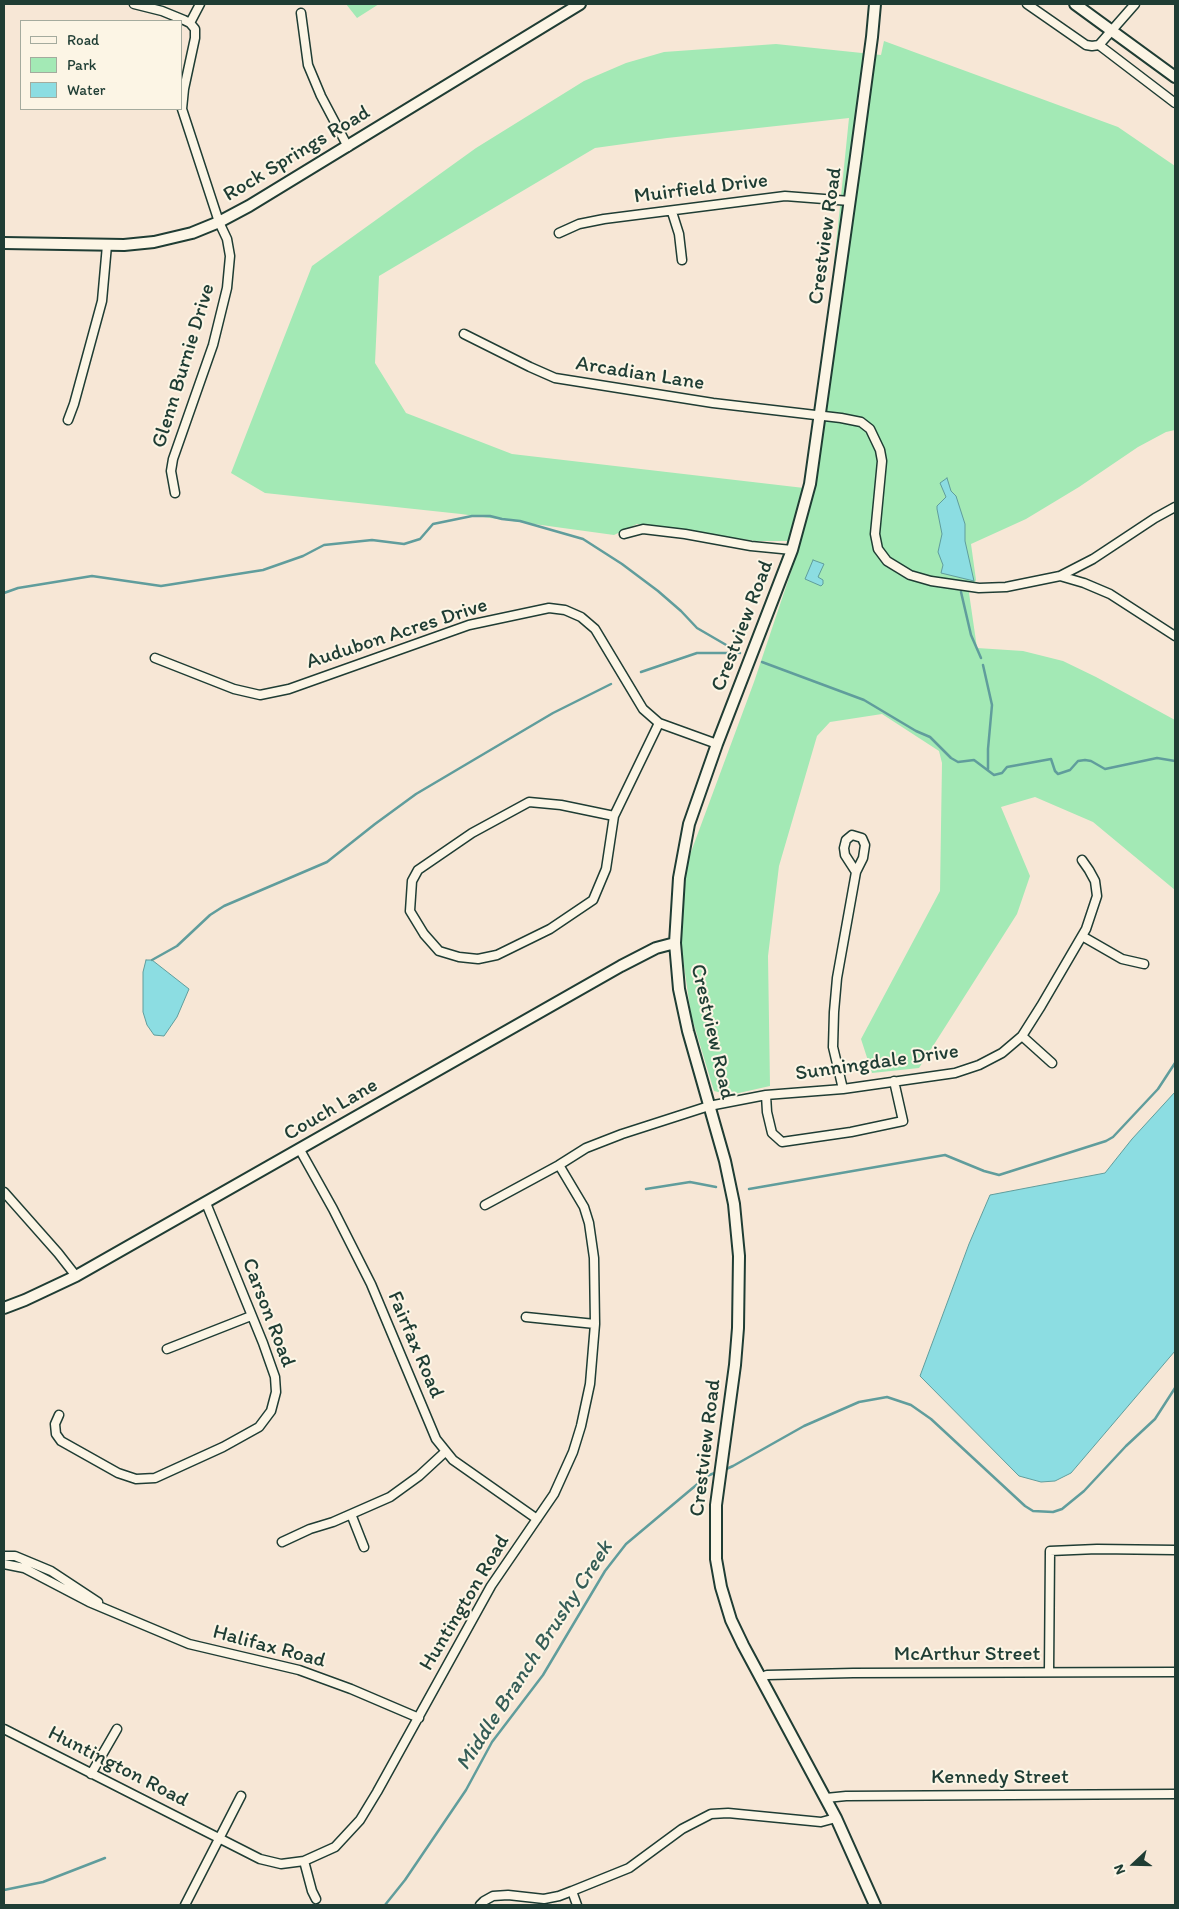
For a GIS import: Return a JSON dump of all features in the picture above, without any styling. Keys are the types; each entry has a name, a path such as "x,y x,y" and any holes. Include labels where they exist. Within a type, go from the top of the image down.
{"street":[{"path":"134,4 162,11 190,23 200,4"},
{"name":"Rock Springs Road","path":"4,243 141,244 173,239 219,222 348,147 580,4"},
{"name":"Crestview Road","path":"875,4 821,416 810,484 792,550 717,744 689,824 679,878 675,943 681,997 688,1031 734,1204 739,1256 738,1328 715,1526 716,1560 721,1587 731,1620 760,1678 826,1798 875,1905"},
{"path":"1026,4 1086,45 1099,45 1175,103"},
{"path":"1075,4 1175,77"},
{"path":"1099,45 1135,4"},
{"path":"301,13 308,65 334,122 348,147"},
{"name":"Glenn Burnie Drive","path":"175,493 171,471 173,459 213,344 227,288 230,256 227,239 219,222 182,109 184,89 195,38 195,29 190,23"},
{"name":"Muirfield Drive","path":"559,232 579,224 604,219 672,212 785,196 850,201"},
{"path":"672,212 679,234 682,260"},
{"path":"68,420 102,300 107,245"},
{"name":"Arcadian Lane","path":"464,334 555,378 713,403 861,422 870,429 876,439 882,461 875,534 876,542 881,555 895,566 910,575 931,581 979,588 1006,587 1060,576"},
{"path":"1060,576 1093,559 1175,507"},
{"path":"624,534 643,529 685,534 751,546 792,550"},
{"path":"1060,576 1084,583 1110,594 1175,636"},
{"name":"Audubon Acres Drive","path":"155,658 234,689 260,695 288,689 469,624 548,608 565,610 581,616 594,629 643,708 659,723 717,744"},
{"path":"614,816 561,805 529,802 472,833 418,870 412,881 410,911 424,934 438,951 459,957 478,959 496,955 550,929 593,900 606,869 614,816 659,723"},
{"name":"Sunningdale Drive","path":"709,1106 766,1095 843,1090 955,1073 979,1065 1002,1053 1022,1036 1082,936 1093,911 1097,896 1094,881 1082,860"},
{"path":"843,1090 833,1047 834,1012 837,978 856,872"},
{"path":"1082,936 1122,959 1144,964"},
{"name":"Couch Lane","path":"4,1308 76,1276 622,966 656,948 675,943"},
{"path":"1022,1036 1052,1063"},
{"path":"766,1095 767,1112 772,1133 782,1142 851,1132 903,1121 894,1081"},
{"path":"485,1205 560,1165 586,1148 622,1134 709,1106"},
{"name":"Fairfax Road","path":"300,1150 355,1251 436,1439 445,1452 474,1476 512,1500 537,1519"},
{"name":"Huntington Road","path":"4,1729 260,1859 281,1864 315,1858 335,1847 348,1834 377,1792 491,1586 554,1494 573,1452 590,1384 595,1324 594,1258 589,1223 584,1207 560,1165"},
{"path":"4,1192 76,1276"},
{"name":"Carson Road","path":"59,1415 55,1424 56,1434 61,1440 118,1473 136,1479 155,1478 223,1447 258,1427 271,1411 276,1392 276,1378 206,1203"},
{"path":"167,1349 251,1316"},
{"path":"526,1317 595,1324"},
{"path":"282,1542 310,1529 333,1522 390,1496 420,1476 445,1452"},
{"path":"351,1514 364,1547"},
{"path":"1049,1672 1050,1551 1097,1549 1175,1550"},
{"name":"Halifax Road","path":"4,1556 15,1556 51,1571 110,1610"},
{"name":"Halifax Road","path":"4,1564 24,1568 89,1602 189,1644 299,1670 352,1689 419,1718"},
{"name":"McArthur Street","path":"760,1678 767,1675 806,1674 1175,1672"},
{"path":"91,1774 117,1729"},
{"name":"Kennedy Street","path":"826,1798 865,1796 1175,1794"},
{"path":"185,1905 241,1796"},
{"path":"480,1905 492,1896 508,1895 544,1899 572,1891 629,1868 682,1830 711,1814 728,1813 821,1822 836,1818"},
{"path":"304,1861 316,1899"},
{"path":"572,1891 577,1905"}],"green space":[{"path":"346,4 379,4 357,18"},
{"path":"884,41 1118,127 1175,166 1175,430 1166,432 1138,447 1079,487 1026,519 971,544 976,580 969,593 977,648 1023,651 1063,661 1175,720 1175,890 1093,822 1035,797 1001,807 1030,876 1017,914 919,1068 872,1073 861,1039 940,891 942,763 939,751 882,714 830,722 817,736 779,866 768,956 770,1086 730,1095 714,1091 691,1015 682,952 681,918 688,860 754,682 800,545 791,541 756,541 637,524 614,535 461,514 265,493 231,473 312,266 476,148 584,81 626,63 664,52 776,44 881,55","holes":["849,118 827,333 804,488 512,454 406,413 375,363 379,276 595,148"]}],"water":[{"path":"947,478 951,491 956,496 965,524 965,541 974,581 941,573 943,565 938,552 942,534 937,506 946,497 940,483"},
{"path":"813,560 824,564 818,577 823,580 821,586 805,579"},
{"path":"146,960 152,960 189,989 177,1017 164,1036 154,1035 147,1025 143,1012 143,972"},
{"path":"1175,1092 1175,1351 1071,1473 1055,1481 1041,1482 1019,1476 920,1376 969,1244 990,1195 1105,1173 1132,1139"}],"waterway":[{"path":"4,593 18,588 92,576 161,586 263,570 303,556 324,545 372,540 404,544 420,539 433,524 472,516 490,516 520,521 583,539 622,564 658,591 697,628 740,653"},
{"path":"961,592 971,635 981,658"},
{"path":"641,672 697,653 738,653"},
{"path":"762,662 864,700 916,731 930,737 951,758 958,762 974,760 994,775 1002,773 1007,767 1051,759 1058,774 1070,770 1078,761 1085,760 1091,761 1105,769 1157,758 1175,761"},
{"path":"983,665 992,705 988,769"},
{"path":"152,960 177,946 210,915 224,906 327,862 416,794 553,713 611,684"},
{"path":"749,1189 945,1155 999,1175 1106,1141 1113,1137 1158,1089 1175,1063"},
{"path":"646,1189 690,1182 716,1187"},
{"name":"Middle Branch Brushy Creek","path":"724,1470 804,1426 859,1402 887,1397 911,1405 931,1419 1025,1506 1033,1511 1053,1512 1062,1509 1084,1491 1126,1446 1155,1419 1175,1388"},
{"name":"Middle Branch Brushy Creek","path":"385,1905 405,1880 466,1790 492,1742 543,1675 605,1571 626,1544 707,1476 717,1472"},
{"path":"4,1890 43,1882 105,1858"}]}
